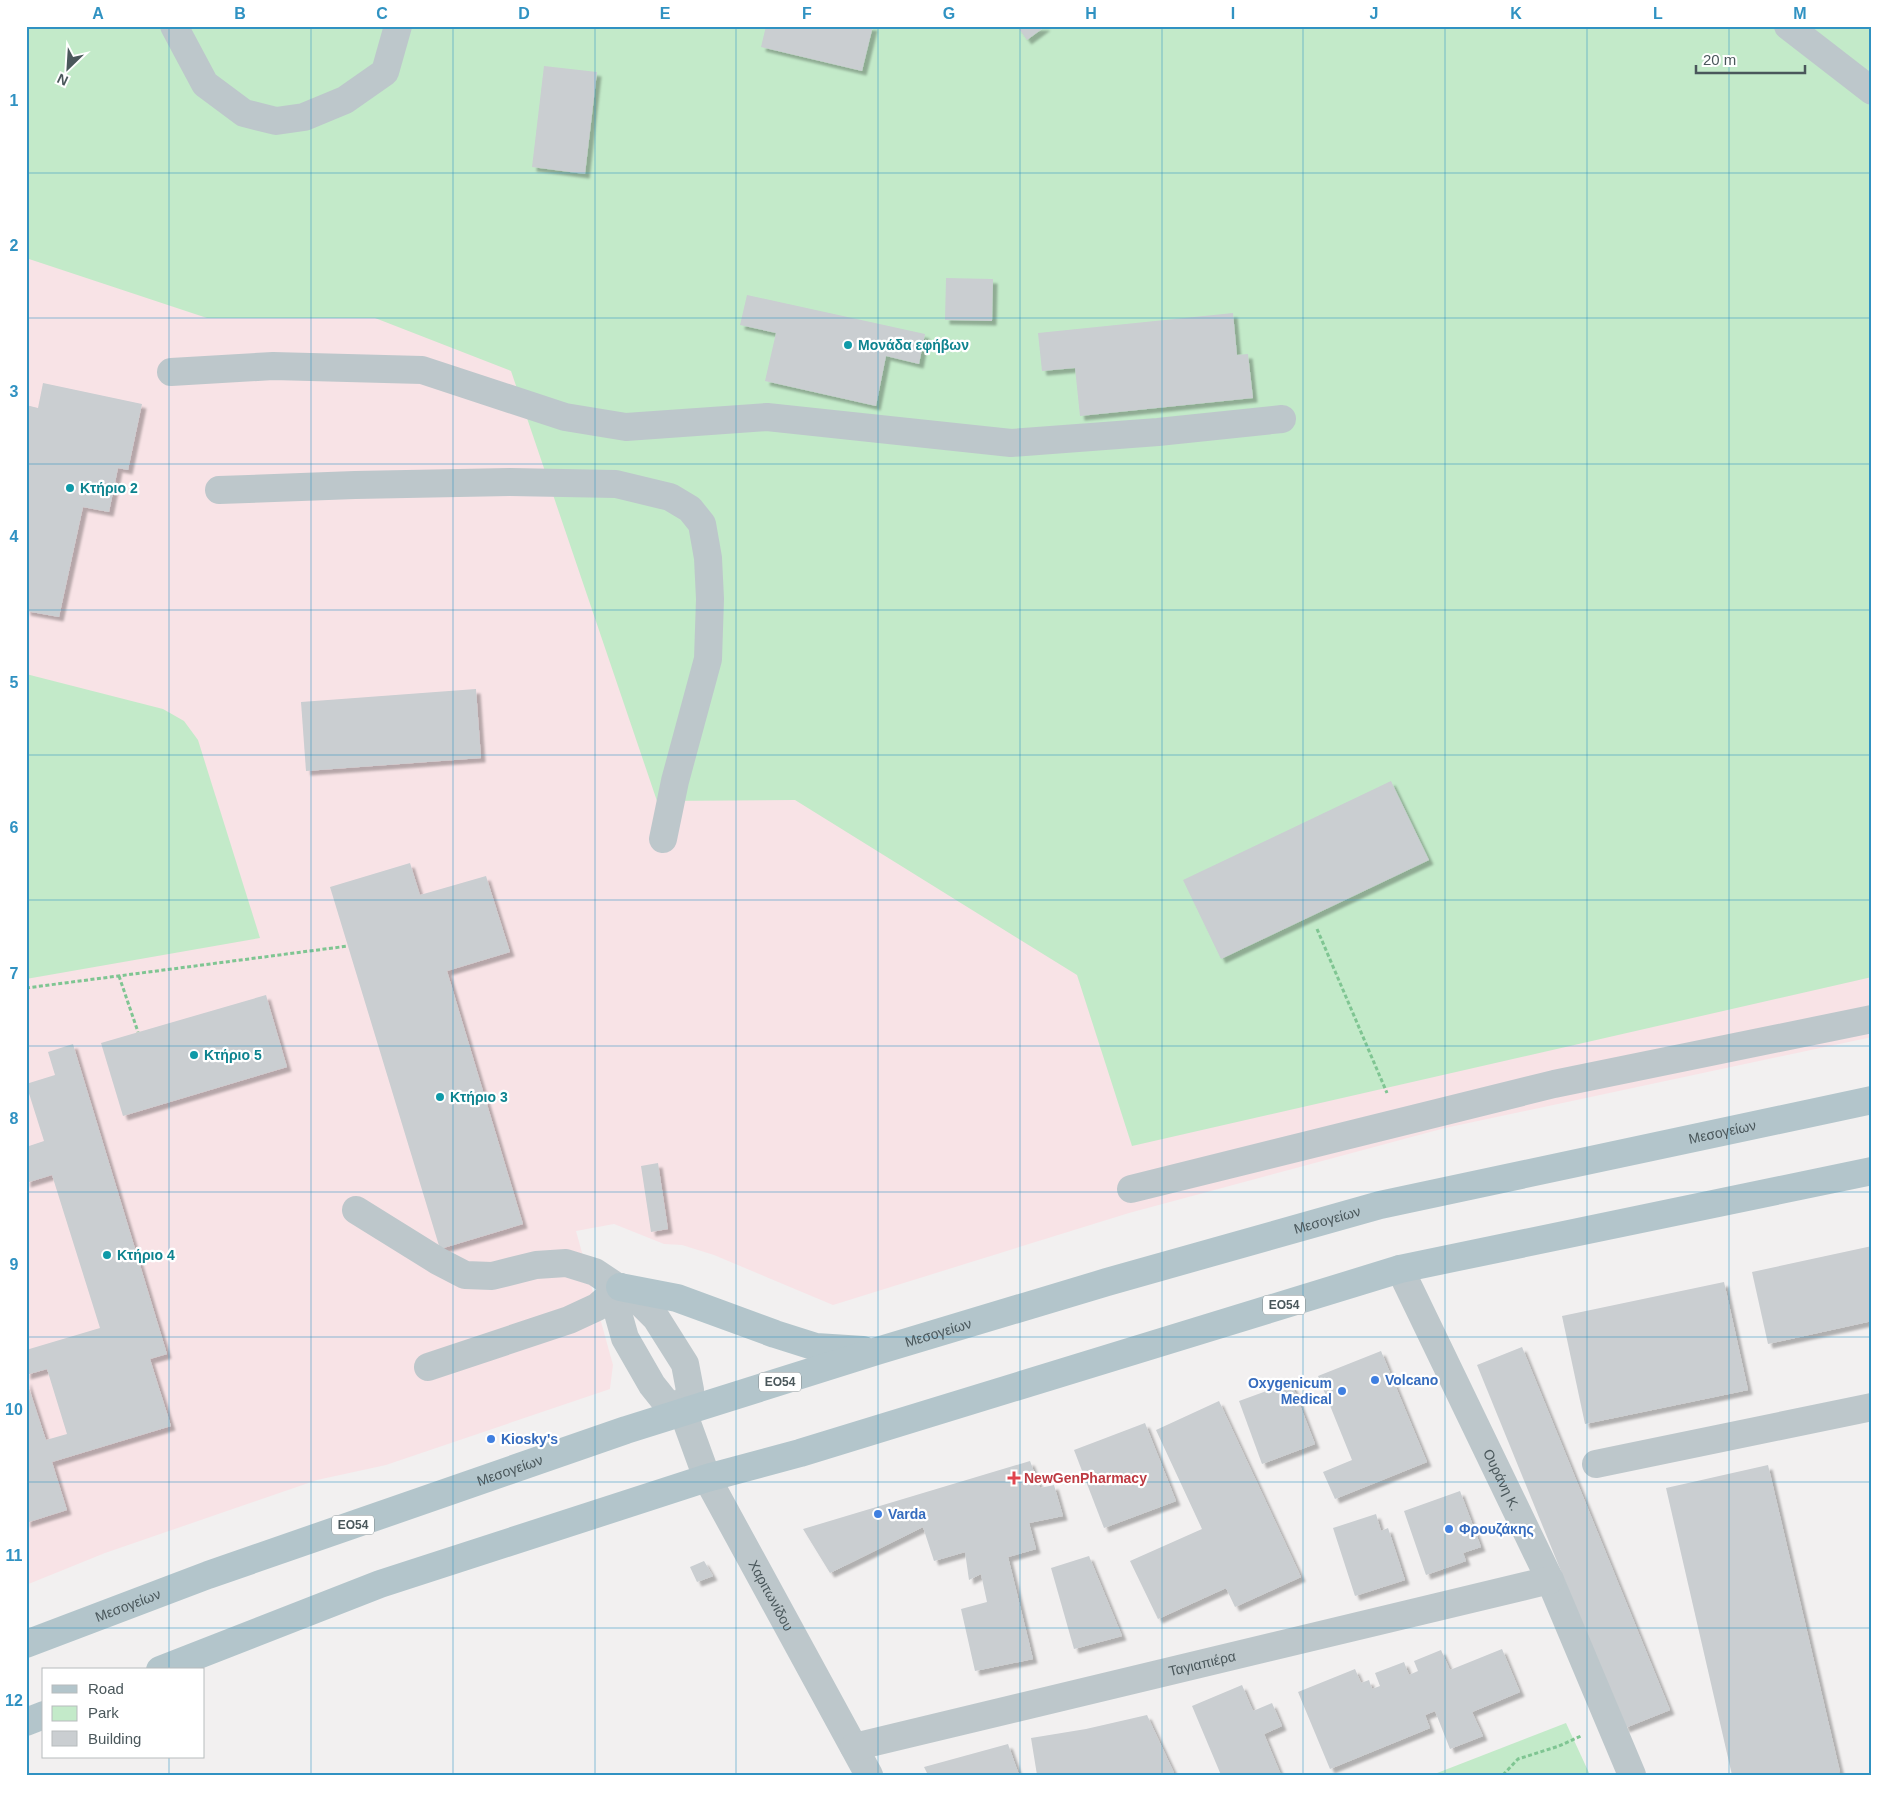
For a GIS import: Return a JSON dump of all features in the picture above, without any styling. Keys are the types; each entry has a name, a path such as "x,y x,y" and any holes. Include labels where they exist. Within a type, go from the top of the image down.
{"main road":[{"name":"Μεσογείων","path":"26,1644 208,1575 626,1430 877,1351 1117,1280 1380,1205 1872,1100"},
{"name":"ΕΟ54","path":"165,1668 380,1584 707,1478 800,1453 1400,1269 1872,1171"},
{"path":"620,1287 676,1298 775,1334 816,1346 877,1351"},
{"path":"26,1722 42,1716"}],"street":[{"path":"174,26 205,84 244,113 276,121 304,117 345,100 385,72 398,26"},
{"path":"1788,26 1872,91"},
{"path":"171,372 273,366 422,370 565,417 626,427 767,417 1011,443 1282,419"},
{"path":"219,490 500,482 616,484 670,496 690,509 702,524 708,558 710,599 708,659 675,781 663,839"},
{"path":"1131,1189 1554,1084 1872,1019"},
{"path":"356,1210 438,1261 465,1275 492,1276 536,1265 566,1263 596,1272 620,1287 641,1303 656,1318 685,1364 690,1390 683,1412 664,1400 652,1385 625,1338 618,1313 620,1287"},
{"name":"Ουράνη Κ.","path":"1400,1269 1550,1580 1632,1775"},
{"path":"428,1367 570,1320 597,1307 620,1287"},
{"path":"570,1320 599,1324 625,1338"},
{"path":"1596,1464 1872,1407"},
{"name":"Χαριτωνίδου","path":"683,1412 707,1478 869,1775"},
{"name":"Ταγιαπιέρα","path":"854,1747 1550,1580"}],"path":[{"path":"1317,928 1399,1121"},
{"path":"26,988 348,946"},
{"path":"118,976 138,1032"},
{"path":"1503,1775 1518,1759 1559,1746 1610,1722"}],"shaded area":[{"path":"26,26 1872,26 1872,1037 1445,1128 1129,1213 833,1305 714,1255 682,1245 664,1244 614,1224 576,1231 613,1365 610,1389 386,1465 317,1480 105,1553 26,1585"}],"green space":[{"path":"26,26 1872,26 1872,977 1132,1146 1077,975 795,800 657,801 511,371 375,318 207,318 26,258"},
{"path":"26,674 163,709 184,721 198,740 260,938 26,979"},
{"path":"1566,1723 1590,1775 1432,1775"}],"building":[{"path":"766,26 873,26 862,71 761,47"},
{"path":"1017,26 1046,26 1027,40"},
{"path":"544,66 597,72 585,174 532,167"},
{"path":"946,278 993,279 992,321 945,320"},
{"name":"Μονάδα εφήβων","path":"747,295 925,334 919,364 886,356 876,406 765,381 776,333 740,325"},
{"path":"1233,313 1237,355 1248,354 1253,398 1080,416 1075,368 1042,371 1038,333"},
{"name":"Κτήριο 2","path":"43,383 142,404 128,470 118,468 109,512 83,507 59,617 26,611 26,405 38,408"},
{"path":"476,689 481,758 306,771 301,702"},
{"path":"1391,781 1429,860 1221,959 1183,880"},
{"name":"Κτήριο 3","path":"410,863 420,895 486,876 510,952 447,971 523,1224 440,1249 330,887"},
{"name":"Κτήριο 5","path":"266,995 287,1067 123,1116 101,1043"},
{"name":"Κτήριο 4","path":"73,1044 167,1354 150,1359 171,1426 52,1462 67,1510 26,1523 26,1379 46,1440 67,1434 47,1369 26,1375 26,1350 100,1328 52,1175 26,1183 26,1147 44,1141 26,1084 55,1075 48,1052"},
{"path":"658,1163 668,1229 651,1232 641,1166"},
{"path":"1872,1246 1872,1321 1768,1344 1752,1272"},
{"path":"1724,1282 1748,1390 1585,1424 1562,1316"},
{"path":"1522,1347 1670,1710 1625,1728 1477,1365"},
{"path":"1381,1351 1427,1462 1335,1499 1323,1472 1352,1460 1318,1376"},
{"path":"1291,1382 1315,1444 1262,1464 1239,1401"},
{"path":"1219,1401 1301,1577 1235,1607 1226,1588 1158,1619 1130,1561 1202,1529 1156,1430"},
{"path":"1145,1423 1176,1501 1104,1528 1074,1450"},
{"path":"1030,1461 1040,1488 1054,1485 1063,1516 1029,1523 1036,1549 1008,1557 1033,1659 975,1671 961,1609 987,1602 981,1574 969,1580 965,1552 934,1561 923,1527 830,1573 803,1529"},
{"path":"1768,1465 1840,1772 1828,1775 1732,1775 1666,1488"},
{"path":"1460,1491 1481,1547 1463,1553 1466,1561 1426,1575 1404,1511"},
{"path":"1376,1514 1381,1531 1388,1528 1405,1580 1355,1596 1333,1528"},
{"path":"1089,1556 1122,1636 1074,1649 1051,1568"},
{"path":"704,1561 713,1576 697,1582 690,1567"},
{"path":"1502,1649 1520,1692 1472,1712 1483,1736 1450,1749 1435,1711 1425,1715 1430,1728 1330,1769 1298,1692 1355,1669 1361,1683 1369,1680 1372,1689 1380,1686 1375,1673 1404,1662 1409,1675 1418,1671 1414,1661 1441,1650 1450,1670"},
{"path":"1242,1685 1253,1711 1272,1703 1282,1726 1264,1734 1281,1775 1221,1775 1192,1706"},
{"path":"1147,1715 1175,1775 1037,1775 1031,1738 1086,1729"},
{"path":"1008,1744 1019,1775 928,1775 924,1767"}],"place":[{"name":"Μονάδα εφήβων","path":"848,345"},
{"name":"Κτήριο 2","path":"70,488"},
{"name":"Κτήριο 5","path":"194,1055"},
{"name":"Κτήριο 3","path":"440,1097"},
{"name":"Κτήριο 4","path":"107,1255"},
{"name":"Volcano","path":"1375,1380"},
{"name":"Oxygenicum Medical","path":"1342,1391"},
{"name":"Kiosky's","path":"491,1439"},
{"name":"NewGenPharmacy","path":"1014,1478"},
{"name":"Varda","path":"878,1514"},
{"name":"Φρουζάκης","path":"1449,1529"}]}
